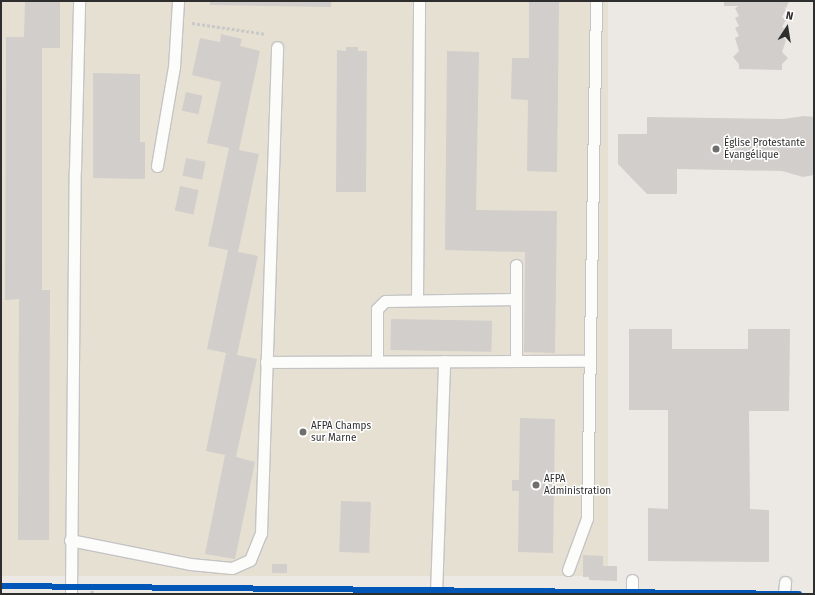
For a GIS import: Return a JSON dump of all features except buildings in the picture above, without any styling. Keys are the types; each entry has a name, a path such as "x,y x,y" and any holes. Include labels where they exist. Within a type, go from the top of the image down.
{"lane":[{"path":"71,591 70,540 79,1"},
{"path":"157,166 174,67 178,1"},
{"path":"417,300 419,1"},
{"path":"568,570 587,518 596,1"},
{"path":"70,540 190,564 232,568 250,560 261,533 277,47"},
{"path":"516,265 516,361"},
{"path":"377,361 378,309 386,302 417,300 516,299"},
{"path":"436,594 444,361"},
{"path":"266,362 583,361"},
{"path":"632,580 632,594"},
{"path":"784,582 784,594"}],"path":[{"path":"177,21 267,34 277,47"},
{"path":"71,591 92,591 100,588"}],"shaded area":[{"name":"AFPA Champs sur Marne","path":"1,1 608,1 608,576 1,576"}],"cycle path":[{"path":"1,586 799,594"}],"place":[{"name":"Église Protestante Évangélique","path":"716,149"},
{"name":"AFPA Champs sur Marne","path":"303,432"},
{"name":"AFPA Administration","path":"536,485"}]}
